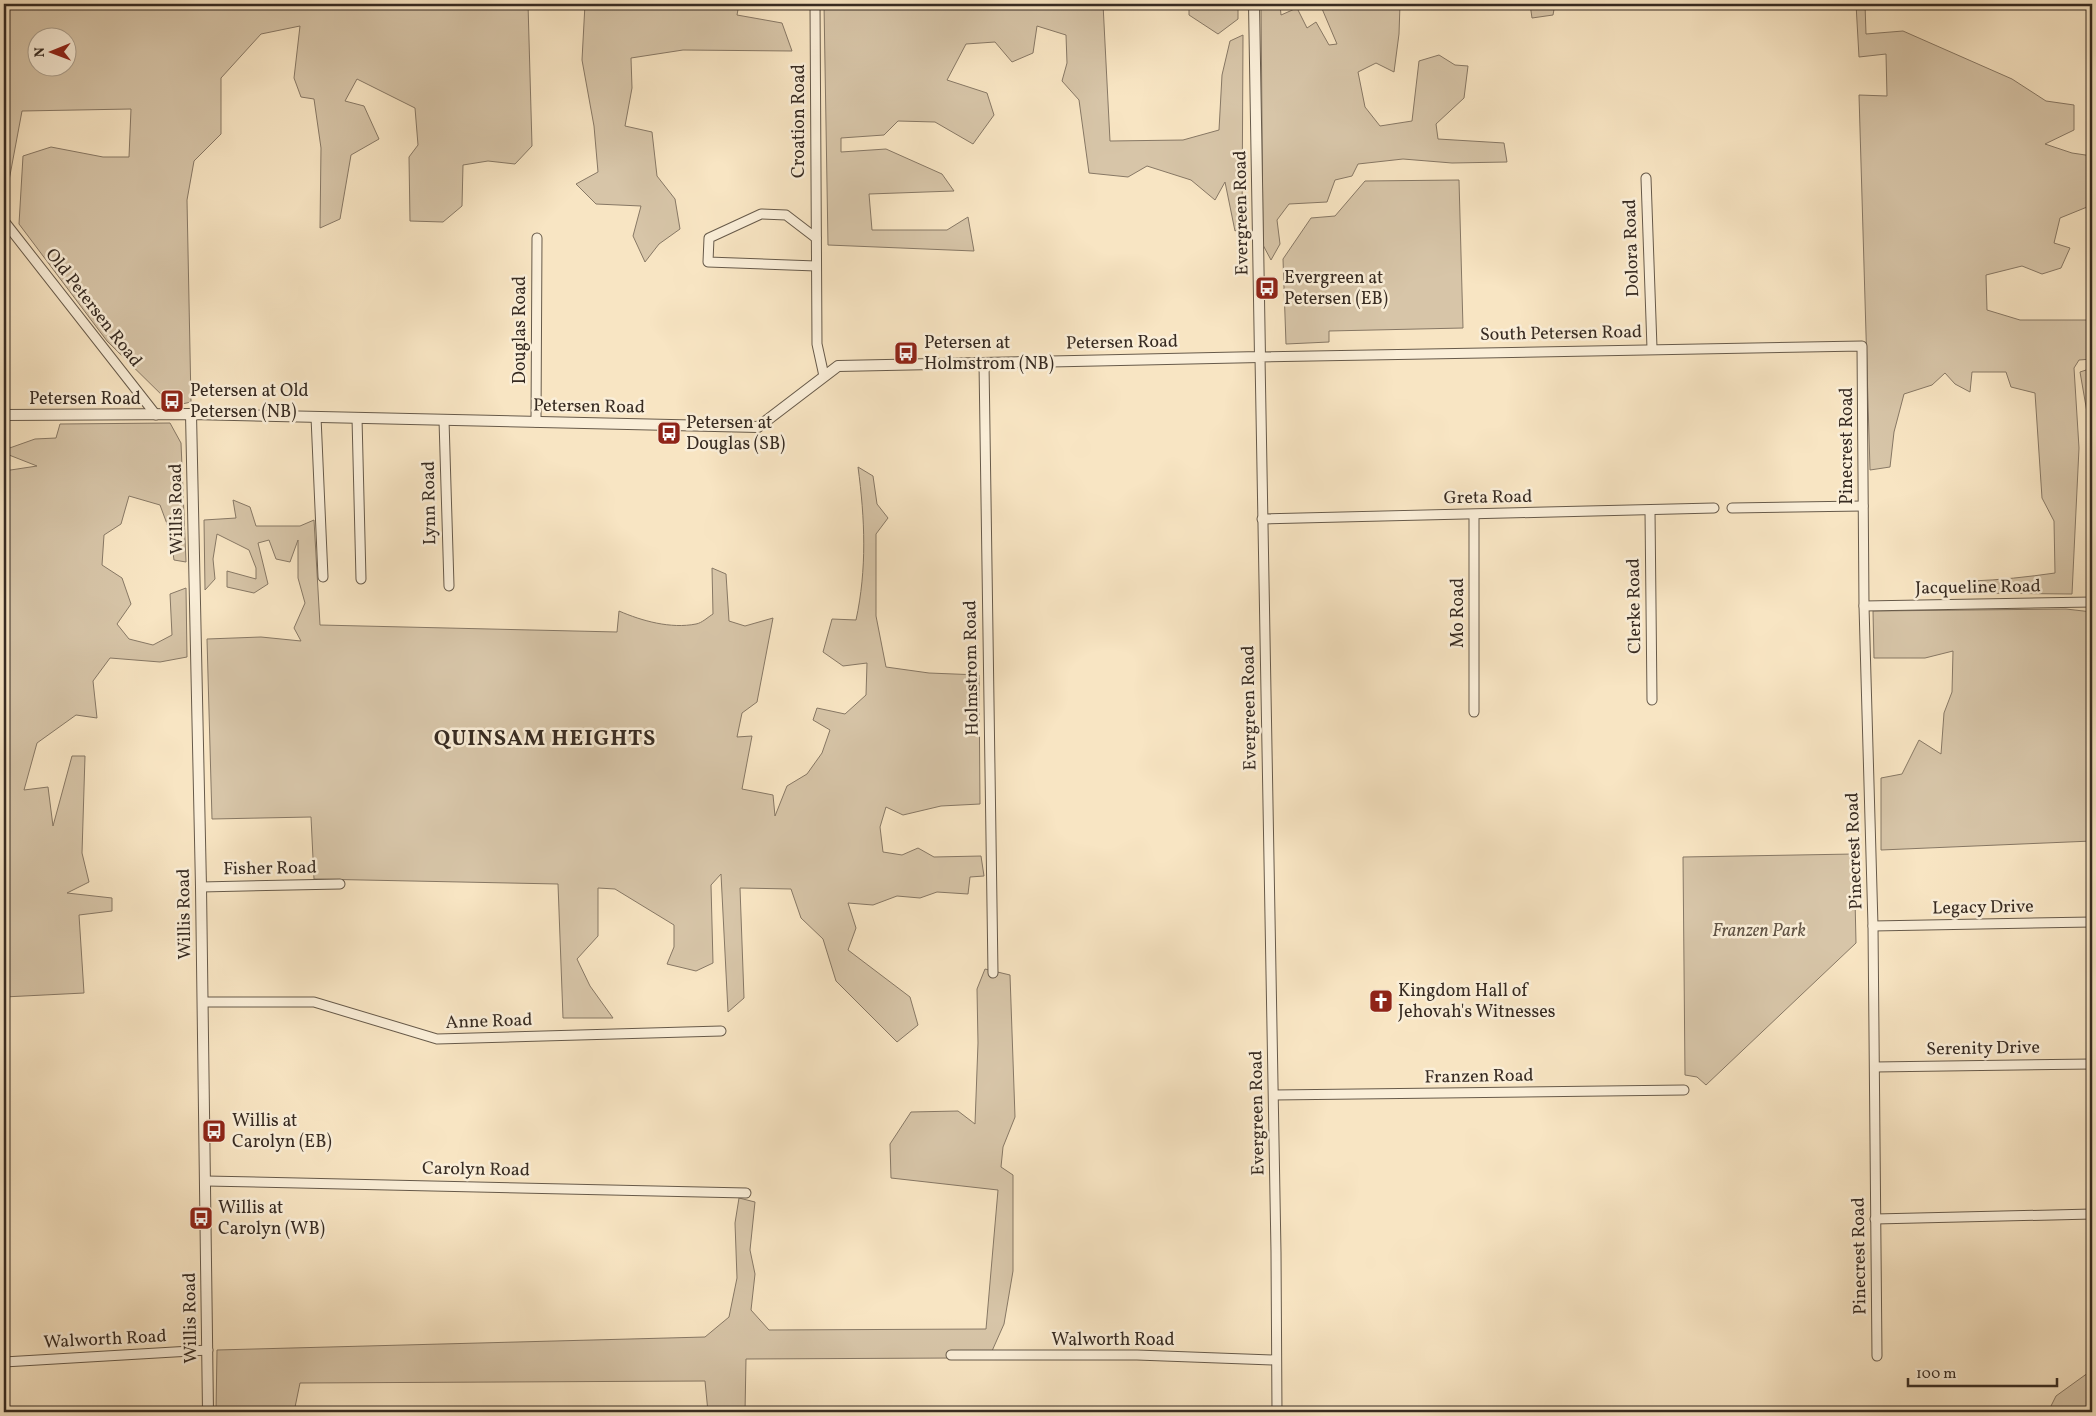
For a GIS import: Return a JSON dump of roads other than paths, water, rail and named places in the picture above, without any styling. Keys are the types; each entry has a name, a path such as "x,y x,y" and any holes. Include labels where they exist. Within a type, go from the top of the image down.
{"street":[{"name":"Croation Road","path":"815,4 817,344 824,376"},
{"name":"Evergreen Road","path":"1254,4 1274,1095 1277,1412"},
{"name":"Dolora Road","path":"1646,178 1652,348"},
{"path":"816,238 786,215 761,214 709,238 708,262 816,266"},
{"name":"Old Petersen Road","path":"4,221 156,415"},
{"name":"Douglas Road","path":"536,422 537,238"},
{"name":"South Petersen Road","path":"1260,357 1652,348 1862,346"},
{"name":"Pinecrest Road","path":"1862,346 1864,606 1873,926 1877,1356"},
{"name":"Petersen Road","path":"4,416 191,414 758,427 838,366 1260,357"},
{"name":"Holmstrom Road","path":"984,363 993,973"},
{"name":"Willis Road","path":"191,414 203,1002 208,1412"},
{"path":"316,417 323,577"},
{"path":"356,418 361,579"},
{"name":"Lynn Road","path":"444,420 448,586"},
{"path":"1732,508 1863,506"},
{"name":"Greta Road","path":"1262,519 1714,508"},
{"name":"Clerke Road","path":"1650,511 1652,700"},
{"name":"Mo Road","path":"1474,515 1474,712"},
{"name":"Jacqueline Road","path":"1864,606 2092,602"},
{"name":"Fisher Road","path":"201,887 340,884"},
{"name":"Legacy Drive","path":"1873,926 2092,922"},
{"name":"Anne Road","path":"203,1002 314,1002 437,1039 721,1031"},
{"name":"Serenity Drive","path":"1875,1067 2092,1064"},
{"name":"Franzen Road","path":"1274,1095 1684,1090"},
{"name":"Carolyn Road","path":"206,1181 746,1193"},
{"path":"1876,1219 2092,1214"},
{"name":"Walworth Road","path":"4,1362 208,1350"},
{"name":"Walworth Road","path":"951,1355 1137,1355 1276,1360"}],"place":[{"name":"Evergreen at Petersen (EB)","path":"1267,288"},
{"name":"Petersen at Holmstrom (NB)","path":"906,353"},
{"name":"Petersen at Old Petersen (NB)","path":"172,401"},
{"name":"Petersen at Douglas (SB)","path":"669,433"},
{"name":"Kingdom Hall of Jehovah's Witnesses","path":"1381,1001"},
{"name":"Willis at Carolyn (EB)","path":"214,1131"},
{"name":"Willis at Carolyn (WB)","path":"201,1218"}],"district":[{"name":"QUINSAM HEIGHTS","path":"545,739"}],"park label":[{"name":"Franzen Park","path":"1759,931"}]}
